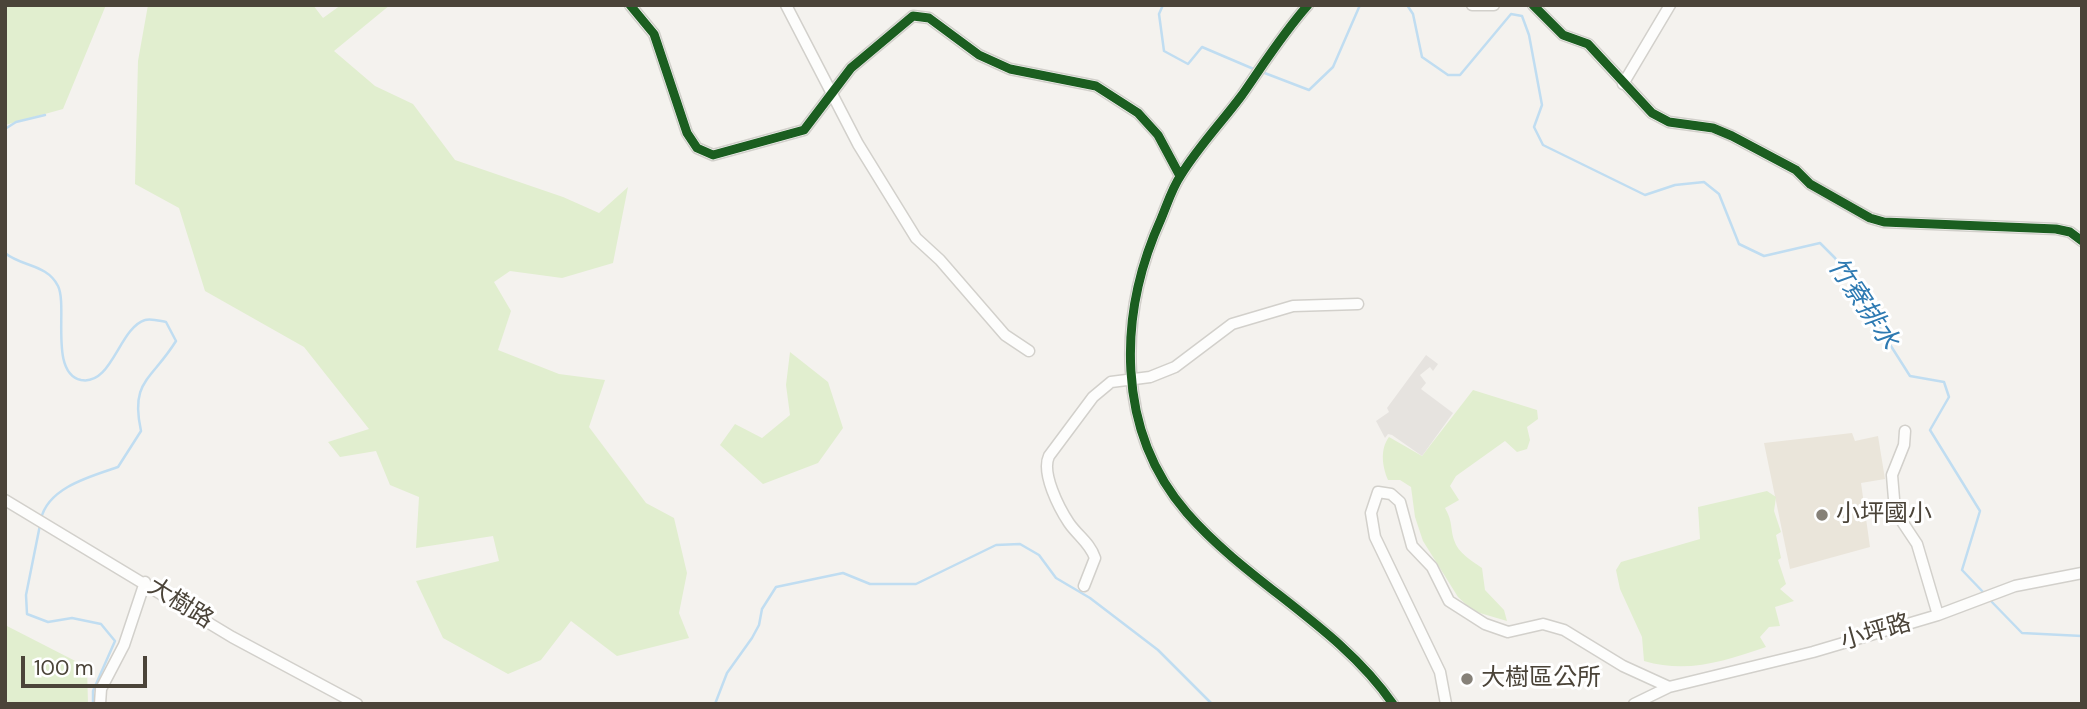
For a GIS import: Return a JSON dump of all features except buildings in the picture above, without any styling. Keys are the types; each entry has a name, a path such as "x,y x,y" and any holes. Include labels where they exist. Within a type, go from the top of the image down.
{"street":[{"path":"630,5 654,34 687,133 698,148 713,155 804,130 851,68 870,49 913,16 929,18 979,54 1010,69 1077,80 1096,86 1138,113 1158,135 1180,176"},
{"path":"786,5 858,144 916,238 940,260 1005,335 1029,351"},
{"path":"1308,5 1180,176 1142,265 1131,322 1130,380 1142,435 1163,477 1187,512 1221,546 1349,653 1393,704"},
{"path":"1472,5 1494,5"},
{"path":"1532,5 1563,35 1588,44 1623,85 1661,118 1684,126 1713,128 1732,136 1796,170 1810,184 1870,218 1884,222 2056,229 2070,232 2082,241"},
{"path":"1623,85 1670,5"},
{"path":"1084,586 1096,558 1092,549 1069,523 1046,472 1047,461 1093,397 1111,382 1150,377 1175,367 1232,324 1271,315 1293,306 1358,304"},
{"path":"1905,431 1904,445 1892,475 1895,511 1917,544 1938,615"},
{"path":"1446,704 1440,672 1375,537 1371,513 1378,492 1391,494 1400,502 1412,546 1432,567 1449,601 1485,624 1508,632 1543,624 1564,630 1623,666 1669,687"},
{"name":"大樹路","path":"5,500 32,519 145,582 232,637 357,704"},
{"name":"小坪路","path":"1634,704 1669,687 1813,652 1938,615 2046,578 2082,573"},
{"path":"100,704 101,689 124,645 145,582"}],"shaded area":[{"path":"1426,355 1438,364 1433,371 1430,367 1420,375 1426,383 1421,389 1453,413 1422,456 1392,435 1388,434 1385,438 1376,421 1389,412 1387,408"},
{"name":"小坪國小","path":"1852,433 1855,441 1878,436 1885,479 1861,483 1870,547 1790,569 1764,443"}],"green space":[{"path":"5,5 106,5 63,109 5,125"},
{"path":"148,5 313,5 323,18 341,5 390,5 334,51 375,86 413,104 455,160 563,197 599,213 628,187 613,263 562,278 510,271 494,282 511,311 498,350 559,374 605,380 589,427 646,503 674,518 687,573 679,613 689,638 617,656 571,621 541,660 508,674 443,638 416,581 499,561 493,536 416,548 419,497 390,485 376,451 340,457 328,442 369,429 304,347 205,291 179,208 135,184 138,61"},
{"path":"790,352 828,382 843,428 818,463 763,484 720,445 735,424 762,438 790,415 786,385"},
{"path":"1473,390 1537,410 1538,419 1527,427 1530,440 1527,449 1517,452 1505,441 1456,476 1450,486 1459,500 1445,508 1456,545 1482,568 1485,590 1504,610 1507,621 1473,611 1458,597 1423,541 1415,517 1411,487 1400,480 1388,480 1383,463 1384,447 1389,437 1422,456"},
{"path":"1767,491 1776,497 1774,511 1781,532 1776,535 1781,558 1778,560 1786,584 1780,589 1794,601 1775,607 1780,626 1769,627 1760,637 1766,647 1721,661 1691,666 1660,665 1644,661 1642,637 1620,589 1616,570 1621,562 1700,539 1698,507"},
{"path":"5,625 87,667 88,704 5,704"}],"waterway":[{"name":"竹寮排水","path":"1163,5 1159,14 1164,51 1188,64 1202,47 1256,70"},
{"name":"竹寮排水","path":"1262,72 1309,90 1333,67 1360,5"},
{"name":"竹寮排水","path":"1407,5 1413,14 1422,57 1448,75 1460,75 1511,14 1522,16 1529,35 1542,105 1534,127 1543,145 1645,195 1675,185 1704,182 1719,194 1739,244 1764,256 1820,243 1835,258 1910,376 1944,382 1949,397 1930,430 1980,511 1962,570 1984,593"},
{"path":"5,129 16,122 45,115"},
{"path":"5,253 41,270 58,286 61,295 62,352 71,375 81,380 92,379 100,374 128,334 145,320 166,322 176,341 145,382 138,401 141,431 118,467 72,484 52,499 41,519"},
{"path":"40,525 26,595 27,614 48,622 72,618 101,624 115,641 93,691 93,704"},
{"path":"715,704 727,673 752,638 759,625 762,609 776,587 843,573 870,584 916,584 996,545 1020,544 1039,555 1056,578 1090,598 1158,650 1212,704"},
{"name":"竹寮排水","path":"1988,598 2022,633 2082,636"}],"cycle path":[{"path":"630,5 654,34 687,133 697,148 713,155 804,130 851,68 913,16 929,18 979,55 1010,69 1096,86 1138,113 1158,135 1180,176"},
{"path":"1308,5 1195,154 1175,185 1147,256 1137,293 1131,332 1131,370 1136,409 1147,445 1163,480 1187,513 1238,562 1347,651 1393,704"},
{"path":"1533,5 1563,35 1588,44 1652,113 1669,122 1713,128 1732,136 1796,170 1810,184 1870,218 1884,222 2056,229 2070,232 2082,241"}],"place":[{"name":"小坪國小","path":"1822,515"},
{"name":"大樹區公所","path":"1467,679"}]}
